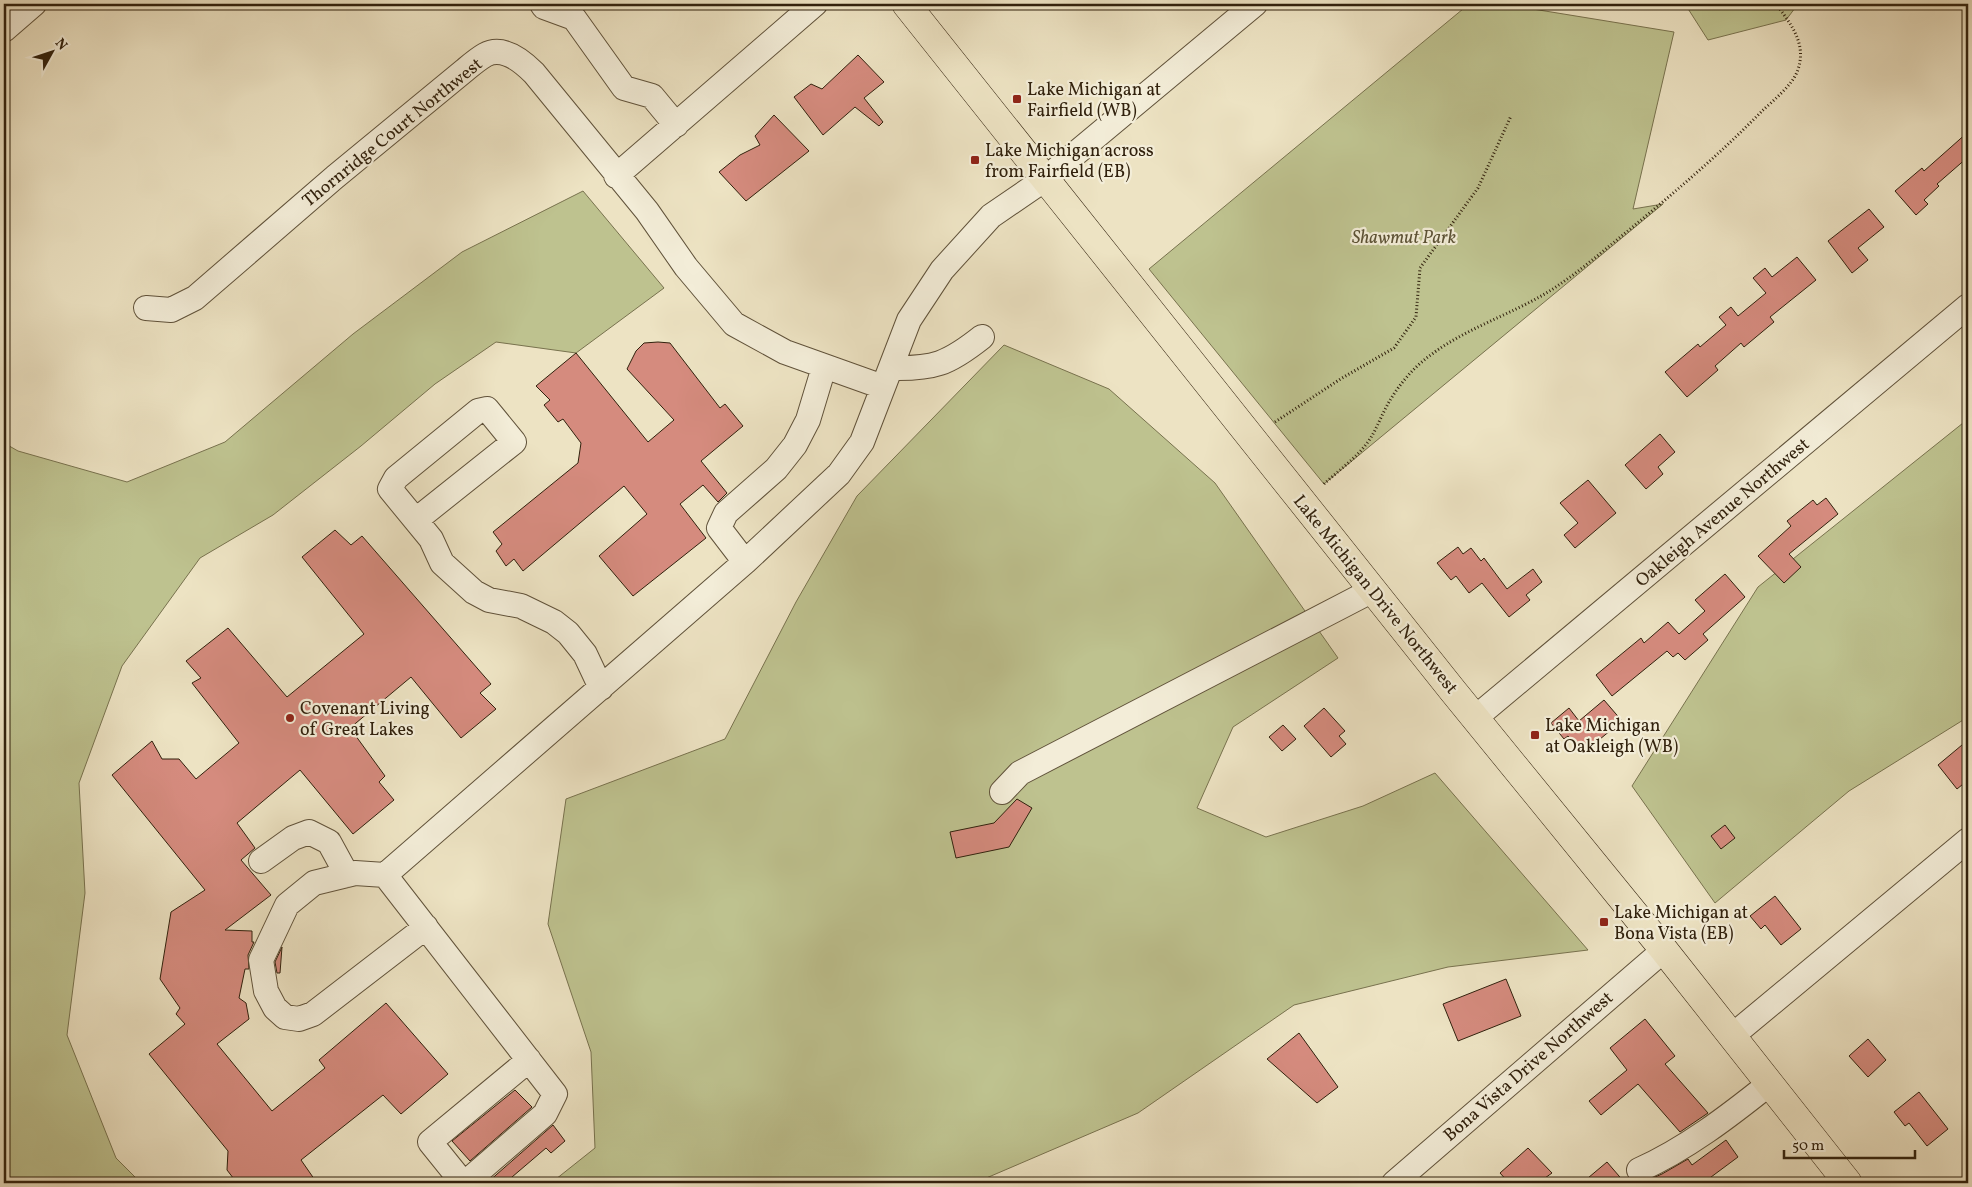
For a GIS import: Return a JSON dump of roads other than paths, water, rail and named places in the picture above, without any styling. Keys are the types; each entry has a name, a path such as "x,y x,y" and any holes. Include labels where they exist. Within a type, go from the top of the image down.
{"highway":[{"name":"Lake Michigan Drive Northwest","path":"906,4 1475,718 1664,950 1848,1183"}],"street":[{"path":"4,30 34,4"},
{"path":"542,4 544,7 574,18 624,88 652,96 676,125"},
{"path":"426,927 314,1014 298,1019 285,1017 275,1008 266,991 261,960 287,905 314,883 355,873 385,875 745,562 839,474 862,442 909,320 942,270 991,216 1045,179 1255,4"},
{"path":"616,176 676,125 807,6"},
{"name":"Thornridge Court Northwest","path":"146,308 171,310 195,298 335,177 486,54 502,52 520,59 534,73 646,211 686,267 734,324 785,352 824,367 887,377 948,361 959,356 982,337"},
{"name":"Oakleigh Avenue Northwest","path":"1475,718 1968,306"},
{"path":"745,562 720,528 726,513 776,468 794,446 808,420 824,367"},
{"path":"416,520 514,442 487,410 478,411 396,478 390,489 416,520 432,539 442,563 474,592 489,600 521,606 554,622 568,633 585,654 600,688"},
{"path":"1002,792 1020,774 1373,590"},
{"path":"261,860 292,838 309,832 329,842 347,875"},
{"path":"1732,1036 1968,840"},
{"path":"385,875 426,927 529,1060 555,1094 545,1114 464,1183 430,1142 529,1060"},
{"name":"Bona Vista Drive Northwest","path":"1394,1183 1664,950"},
{"path":"1639,1170 1665,1158 1748,1101 1769,1084"}],"place":[{"name":"Lake Michigan at Fairfield (WB)","path":"1017,99"},
{"name":"Lake Michigan across from Fairfield (EB)","path":"975,160"},
{"name":"Covenant Living of Great Lakes","path":"290,718"},
{"name":"Lake Michigan at Oakleigh (WB)","path":"1535,735"},
{"name":"Lake Michigan at Bona Vista (EB)","path":"1604,922"}],"park label":[{"name":"Shawmut Park","path":"1404,237"}]}
